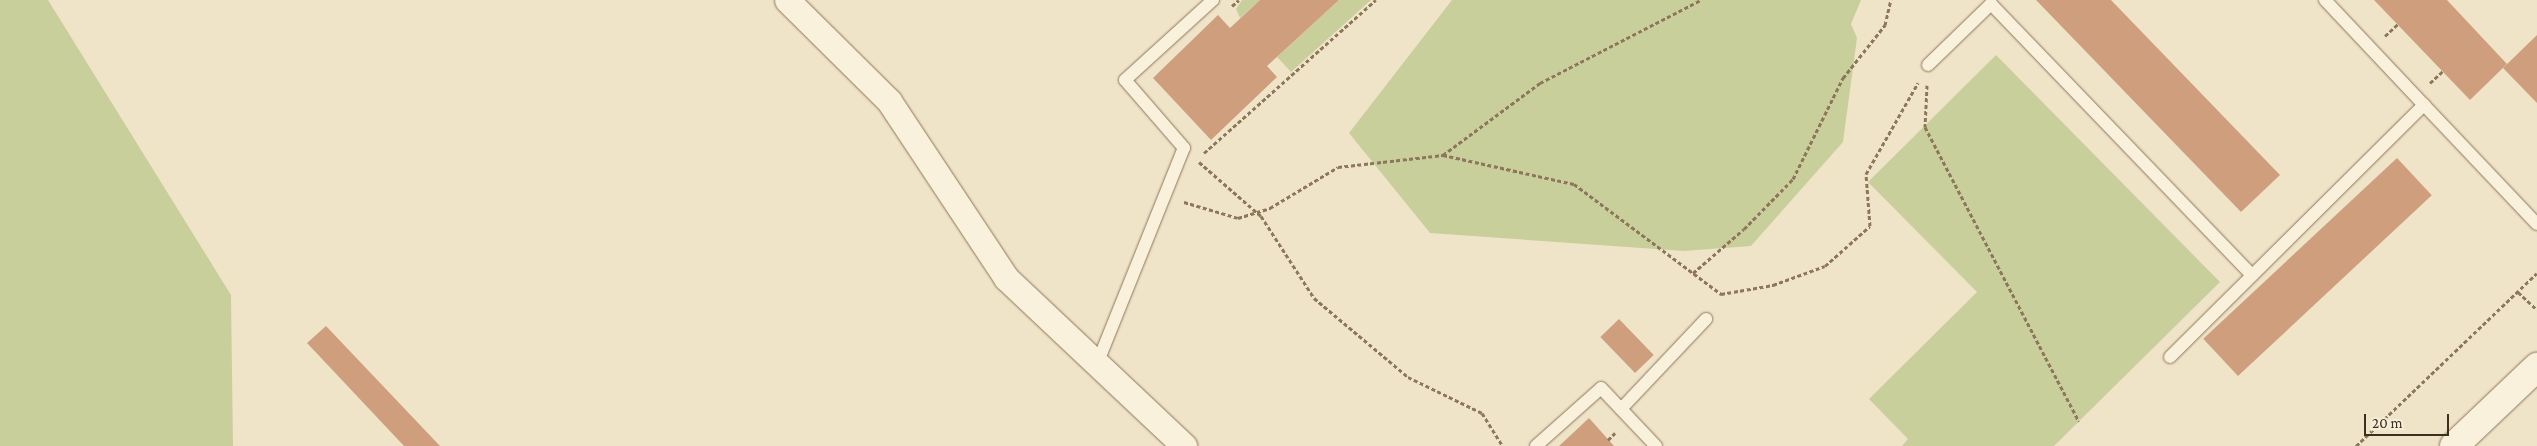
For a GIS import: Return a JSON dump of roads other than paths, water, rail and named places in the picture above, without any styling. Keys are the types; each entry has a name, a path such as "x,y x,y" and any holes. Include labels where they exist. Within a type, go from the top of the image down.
{"main road":[{"path":"2454,446 2537,367"}],"street":[{"path":"787,0 889,101 1006,278 1184,446"}],"lane":[{"path":"1097,364 1184,148 1125,80 1213,0"},
{"path":"2324,0 2537,224"},
{"path":"1928,65 1991,4 2252,275"},
{"path":"2170,357 2424,105"},
{"path":"1621,409 1706,318"},
{"path":"1536,446 1601,388 1656,446"}]}
